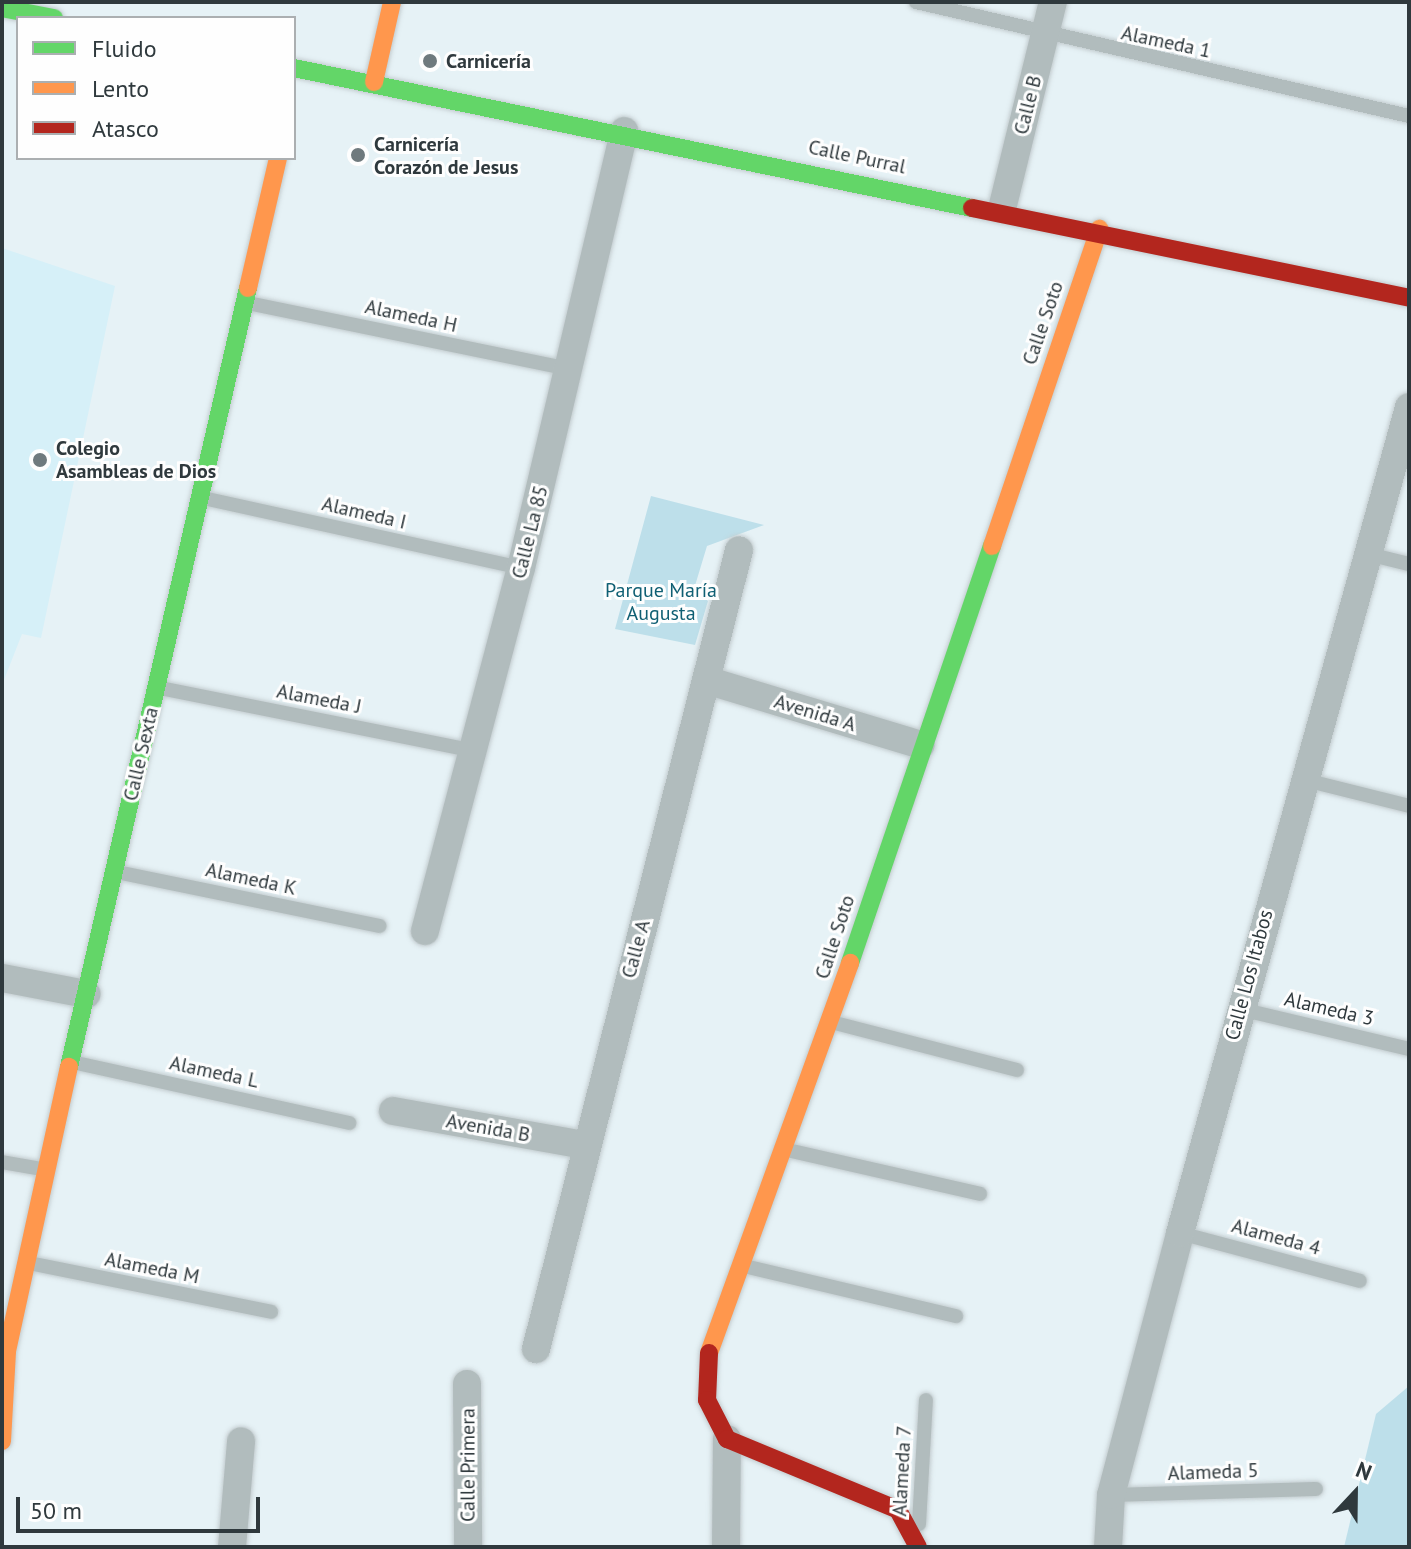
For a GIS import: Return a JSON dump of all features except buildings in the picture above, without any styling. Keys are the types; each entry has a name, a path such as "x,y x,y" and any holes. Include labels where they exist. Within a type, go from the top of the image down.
{"street":[{"path":"374,82 392,2"},
{"name":"Calle B","path":"1002,209 1053,2"},
{"path":"2,8 44,16"},
{"name":"Calle Purral","path":"296,77 374,82 624,131 1099,229 1409,298"},
{"name":"Calle La 85","path":"425,931 521,568 624,131"},
{"name":"Calle Sexta","path":"2,1441 4,1350 278,160"},
{"name":"Calle Soto","path":"727,1439 707,1400 709,1347 830,1022 921,745 1099,229"},
{"name":"Calle Los Itabos","path":"1108,1547 1111,1495 1180,1233 1301,779 1409,407"},
{"name":"Calle A","path":"536,1349 583,1145 709,681 739,550"},
{"name":"Avenida A","path":"709,681 921,745"},
{"path":"2,978 86,994"},
{"name":"Avenida B","path":"393,1111 583,1145"},
{"name":"Calle Primera","path":"467,1384 468,1547"},
{"path":"726,1547 727,1439 898,1510 918,1546"},
{"path":"232,1547 241,1441"}],"lane":[{"name":"Alameda 1","path":"916,2 1045,35 1409,116"},
{"name":"Alameda H","path":"243,302 570,369"},
{"name":"Alameda I","path":"199,497 521,568"},
{"path":"1368,554 1409,564"},
{"name":"Alameda J","path":"156,687 474,751"},
{"path":"1301,779 1409,806"},
{"name":"Alameda K","path":"114,871 379,926"},
{"name":"Alameda 3","path":"1240,1009 1409,1049"},
{"path":"830,1022 1017,1070"},
{"name":"Alameda L","path":"70,1061 349,1123"},
{"path":"783,1149 980,1194"},
{"path":"2,1162 47,1170"},
{"name":"Alameda 4","path":"1180,1233 1360,1281"},
{"name":"Alameda M","path":"24,1262 271,1312"},
{"path":"740,1265 956,1316"},
{"name":"Alameda 7","path":"918,1546 926,1400"},
{"name":"Alameda 5","path":"1111,1495 1316,1489"}],"shaded area":[{"name":"Colegio Asambleas de Dios","path":"2,248 115,286 41,638 22,634 2,685"}],"green space":[{"name":"Parque María Augusta","path":"651,496 764,525 707,546 694,589 708,601 695,645 615,629"},
{"path":"1409,1386 1409,1547 1344,1547 1376,1414"}],"traffic: fast":[{"path":"2,8 44,16"},
{"path":"296,68 972,208"},
{"path":"69,1067 248,288"},
{"path":"850,963 992,546"}],"traffic: slow":[{"path":"374,82 392,2"},
{"path":"248,288 278,160"},
{"path":"992,546 1099,229"},
{"path":"709,1353 850,963"},
{"path":"2,1441 7,1351 69,1067"}],"traffic: jam":[{"path":"972,208 1409,298"},
{"path":"709,1353 707,1400 727,1439 898,1510 918,1547"}],"place":[{"name":"Carnicería","path":"430,61"},
{"name":"Carnicería Corazón de Jesus","path":"358,155"},
{"name":"Colegio Asambleas de Dios","path":"40,460"}]}
